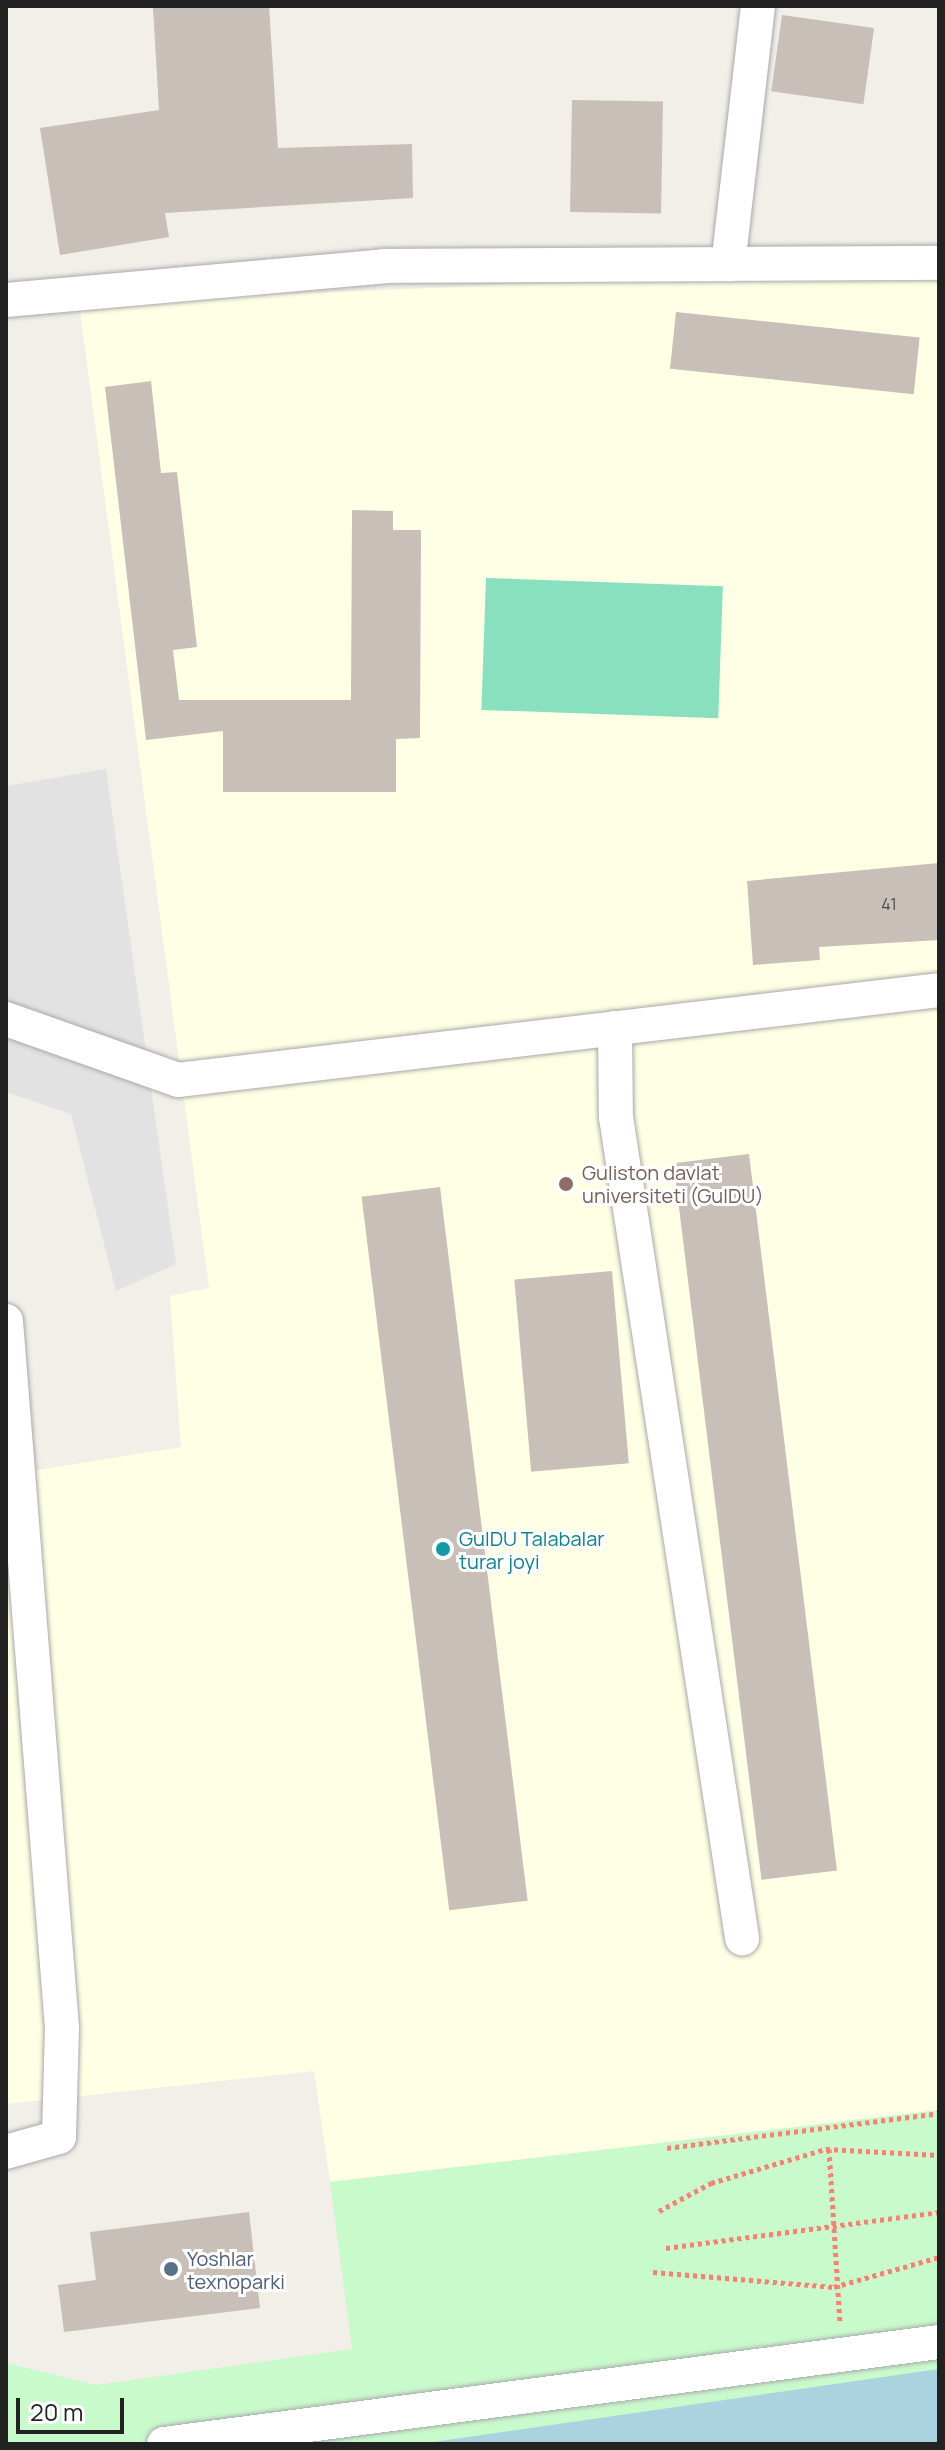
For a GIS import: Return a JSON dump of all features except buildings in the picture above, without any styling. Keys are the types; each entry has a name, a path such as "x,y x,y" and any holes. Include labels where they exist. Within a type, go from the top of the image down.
{"street":[{"path":"728,264 758,6"},
{"path":"6,300 384,266 939,263"},
{"path":"6,1019 178,1080 939,990"},
{"path":"615,1028 616,1117 742,1938"},
{"path":"6,1321 21,1437 62,2028 59,2137 6,2152"},
{"path":"164,2444 939,2342"}],"path":[{"path":"667,2148 939,2113"},
{"path":"659,2211 711,2183 829,2149 939,2155"},
{"path":"829,2149 834,2287 849,2354"},
{"path":"666,2248 939,2212"},
{"path":"653,2272 834,2287 939,2257"}],"shaded area":[{"name":"Guliston davlat universiteti (GulDU)","path":"939,266 939,2110 330,2182 314,2071 6,2104 6,1475 181,1447 170,1296 209,1288 79,303"},
{"path":"106,769 176,1264 116,1291 71,1114 6,1092 6,786"}],"green space":[{"path":"486,578 723,586 718,718 481,710"},
{"path":"939,2110 939,2444 6,2444 6,2363 96,2385 352,2349 330,2182"}],"water":[{"path":"939,2369 939,2444 419,2444"}],"place":[{"name":"Guliston davlat universiteti (GulDU)","path":"566,1184"},
{"name":"GulDU Talabalar turar joyi","path":"443,1549"},
{"name":"Yoshlar texnoparki","path":"171,2269"}]}
